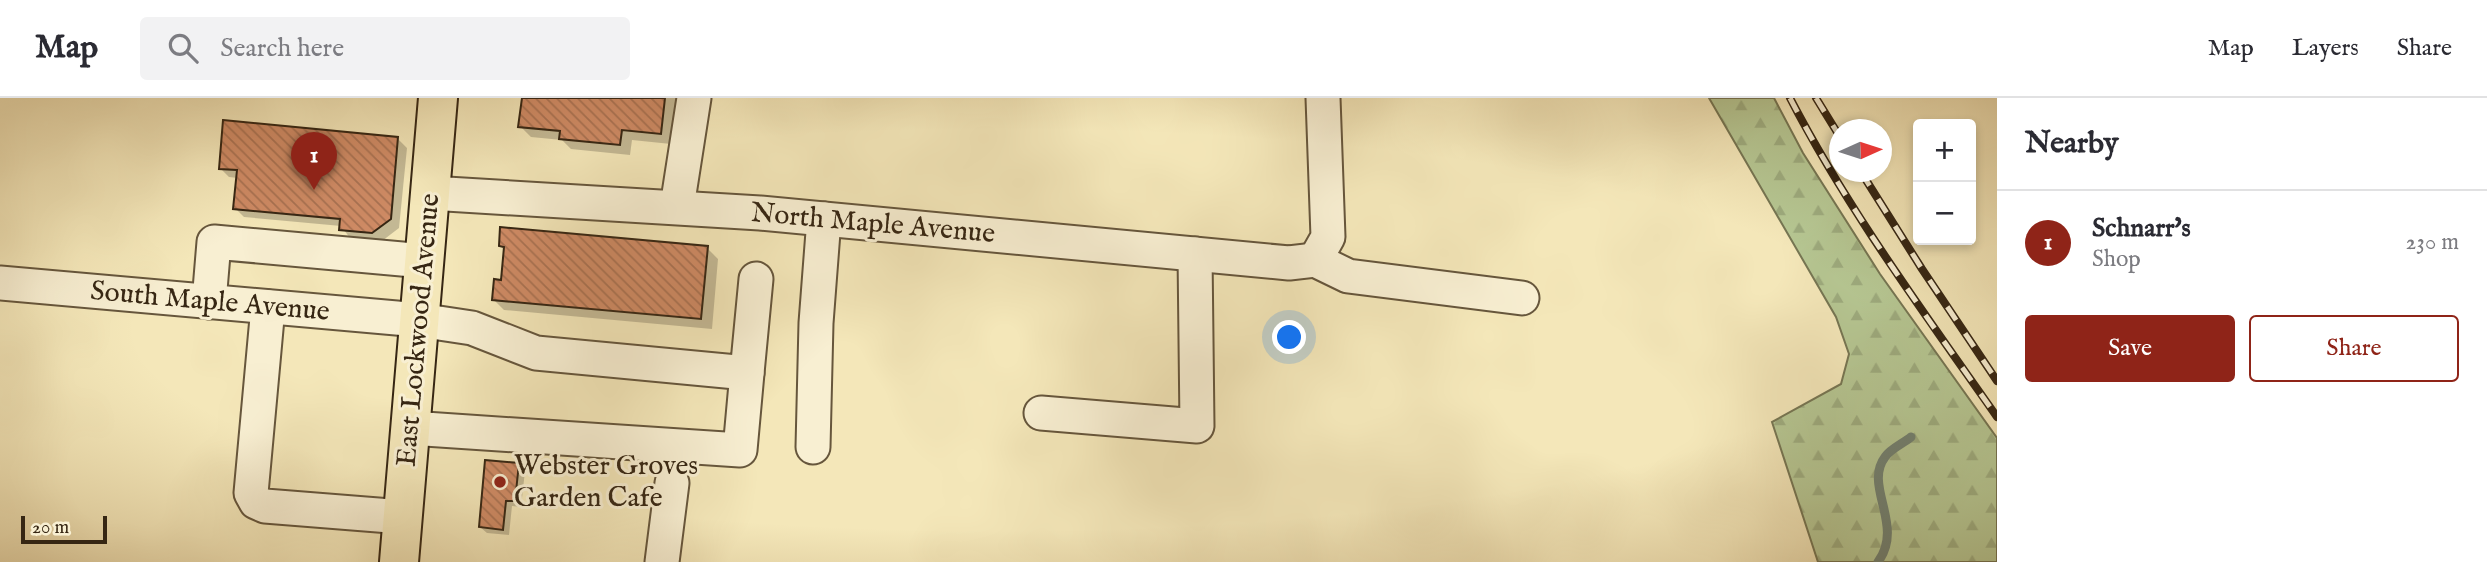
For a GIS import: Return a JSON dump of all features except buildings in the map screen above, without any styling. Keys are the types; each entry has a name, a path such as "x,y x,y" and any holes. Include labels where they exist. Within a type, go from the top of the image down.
{"main road":[{"name":"East Lockwood Avenue","path":"399,562 439,98"}],"street":[{"path":"677,207 694,98"},
{"path":"1323,98 1328,237 1315,260 1348,276 1522,298"},
{"name":"North Maple Avenue","path":"430,193 677,207 1289,263 1315,260"},
{"path":"813,447 816,323 824,219"},
{"path":"209,302 214,242 424,261"},
{"path":"1041,414 1197,426 1195,254"},
{"path":"410,428 740,450 756,279"},
{"name":"South Maple Avenue","path":"0,283 419,320 471,328 536,353 747,373"},
{"path":"268,307 251,492 256,502 265,506 403,517"},
{"path":"662,562 671,483"}],"green space":[{"path":"1709,98 1774,98 1803,153 1880,274 1997,438 1997,562 1818,562 1772,422 1841,384 1849,354 1836,317"}],"waterway":[{"path":"1878,562 1885,548 1887,534 1878,480 1879,468 1887,454 1911,437"}],"railway":[{"path":"1790,98 1862,221 1997,417"},
{"path":"1816,98 1829,119"},
{"path":"1867,182 1997,381"}],"place":[{"name":"Schnarr's","path":"314,190"},
{"name":"Webster Groves Garden Cafe","path":"500,482"}]}
